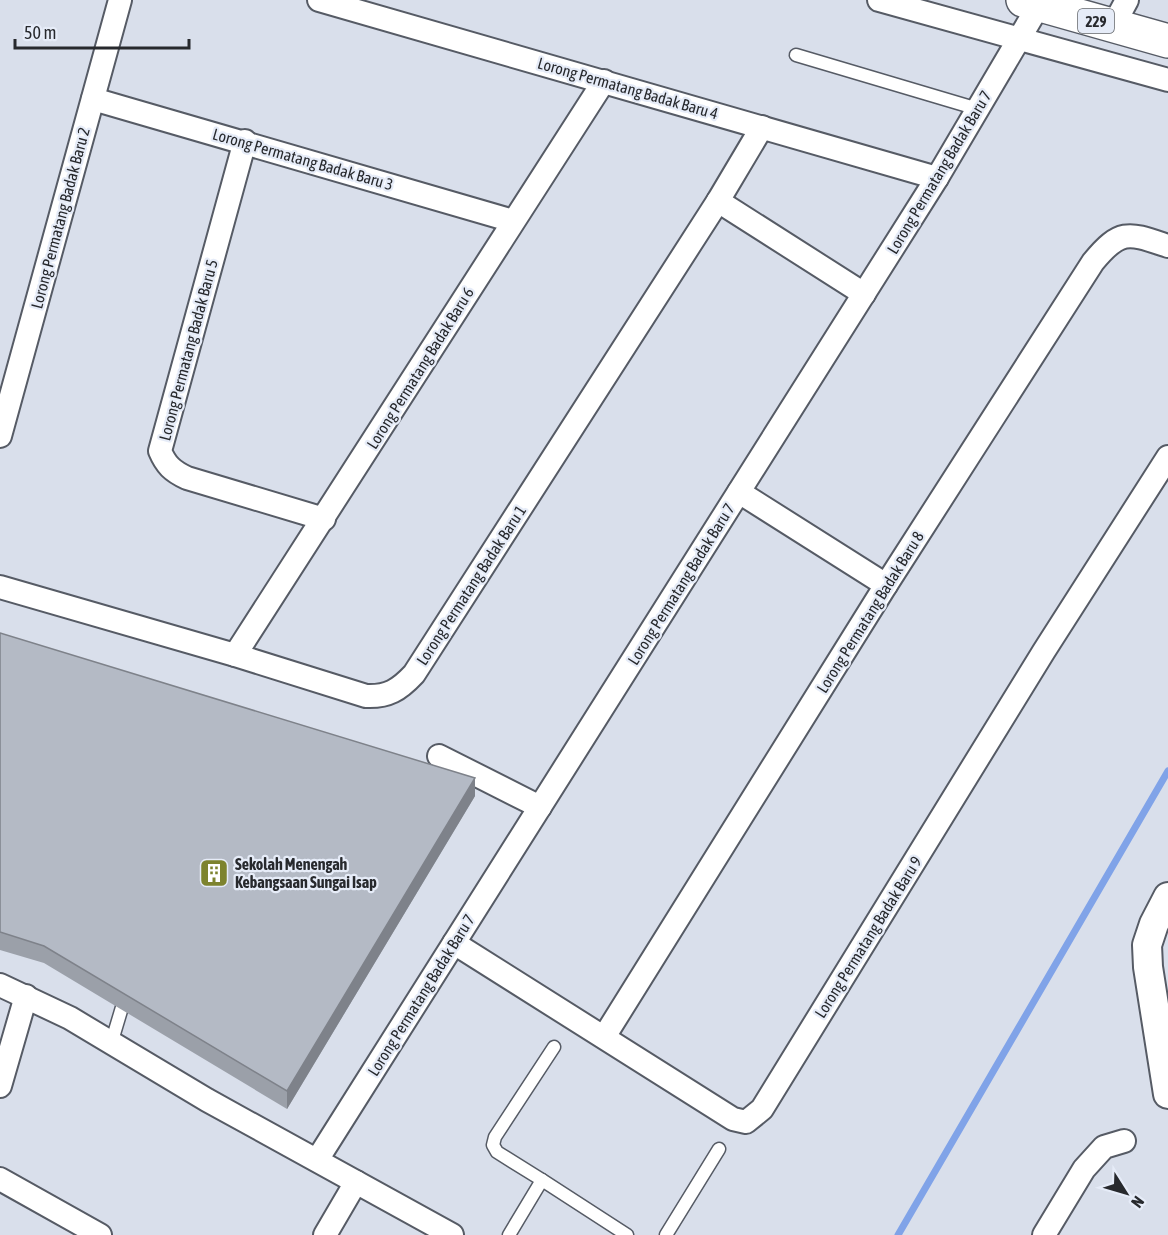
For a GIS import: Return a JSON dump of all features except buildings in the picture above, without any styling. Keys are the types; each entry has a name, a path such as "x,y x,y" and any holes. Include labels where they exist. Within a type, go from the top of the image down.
{"main road":[{"name":"229","path":"1031,2 1120,13 1168,41"}],"street":[{"name":"Lorong Permatang Badak Baru 2","path":"0,436 120,0"},
{"name":"Lorong Permatang Badak Baru 4","path":"319,0 937,178"},
{"path":"879,0 1168,80"},
{"name":"Lorong Permatang Badak Baru 7","path":"317,1160 937,178 1019,39 1031,2"},
{"name":"Lorong Permatang Badak Baru 6","path":"235,655 604,81"},
{"name":"Lorong Permatang Badak Baru 3","path":"93,99 245,141 513,221"},
{"name":"Lorong Permatang Badak Baru 1","path":"0,587 235,655 366,696 380,697 393,693 404,686 414,674 718,201 762,127"},
{"name":"Lorong Permatang Badak Baru 5","path":"245,141 160,451 166,465 187,478 324,519"},
{"path":"718,201 864,294"},
{"name":"Lorong Permatang Badak Baru 8","path":"604,1037 886,585 1093,262 1115,239 1129,235 1168,246"},
{"name":"Lorong Permatang Badak Baru 9","path":"454,943 733,1119 746,1122 762,1109 1044,651 1168,457"},
{"path":"739,492 886,585"},
{"path":"439,756 540,807"},
{"path":"1168,897 1154,924 1147,945 1148,968 1168,1094"},
{"path":"0,985 70,1018 207,1100 452,1235"},
{"path":"0,1086 26,996"},
{"path":"1044,1235 1084,1169 1104,1147 1124,1141"},
{"path":"0,1179 100,1235"},
{"path":"324,1235 356,1182"}],"lane":[{"path":"796,55 978,109"},
{"path":"111,1044 125,998 126,984"},
{"path":"554,1047 495,1137 494,1145 497,1152 627,1235"},
{"path":"666,1235 719,1149"},
{"path":"509,1235 542,1180"}],"waterway":[{"path":"898,1235 1168,771"}],"place":[{"name":"Sekolah Menengah Kebangsaan Sungai Isap","path":"214,873"}]}
